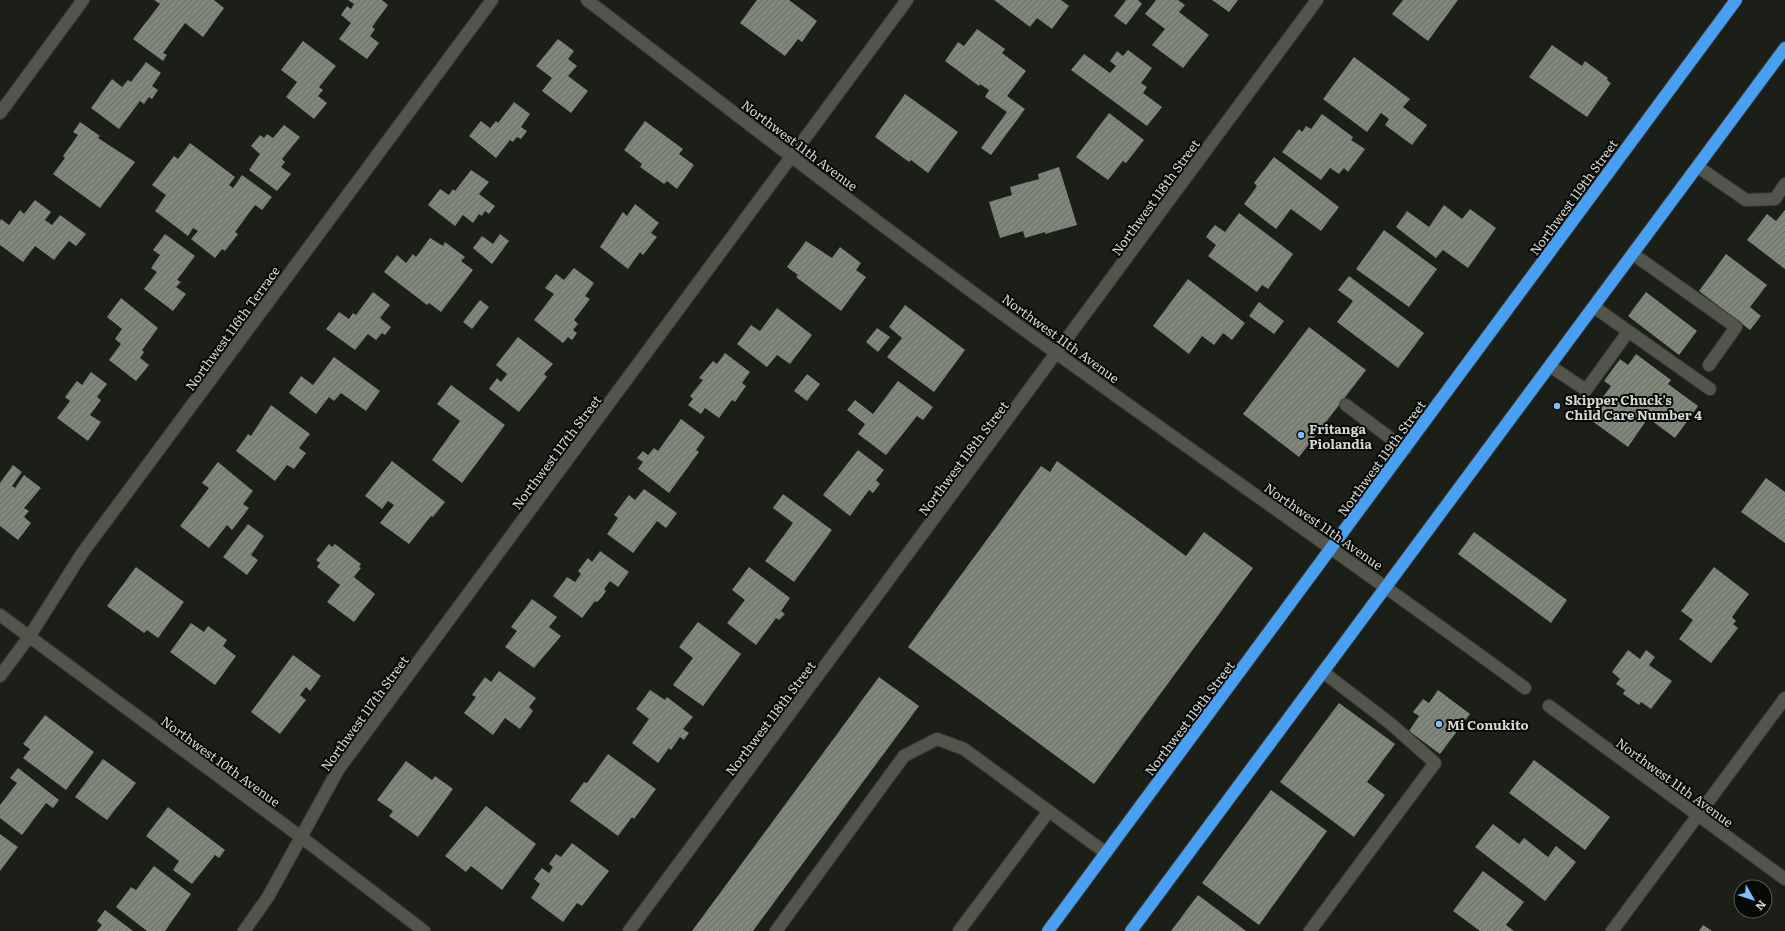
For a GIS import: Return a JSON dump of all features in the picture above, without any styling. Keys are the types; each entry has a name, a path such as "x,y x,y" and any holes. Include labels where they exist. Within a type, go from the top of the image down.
{"highway":[{"name":"Northwest 119th Street","path":"1048,931 1332,549 1736,0"},
{"path":"1132,931 1785,48"}],"street":[{"path":"0,113 83,0"},
{"name":"Northwest 116th Terrace","path":"0,676 29,637 83,552 492,0"},
{"name":"Northwest 11th Avenue","path":"587,0 792,157 1057,354 1387,587 1525,688"},
{"name":"Northwest 117th Street","path":"244,931 268,897 338,770 907,0"},
{"name":"Northwest 118th Street","path":"629,931 1057,354 1317,0"},
{"path":"1698,167 1746,200 1775,198 1785,184"},
{"path":"1633,254 1736,327 1709,365"},
{"path":"1594,307 1710,389"},
{"path":"1550,366 1586,390 1628,332"},
{"path":"1346,405 1405,449"},
{"name":"Northwest 10th Avenue","path":"0,615 301,837 424,931"},
{"path":"1310,931 1436,762 1391,724 1323,672"},
{"path":"1612,931 1785,698"},
{"name":"Northwest 11th Avenue","path":"1549,706 1785,879"},
{"path":"776,931 904,756 937,739 964,749 1106,853"},
{"path":"959,931 1049,811"}],"building":[{"path":"154,0 214,0 224,8 203,37 185,23 163,53 167,55 163,61 133,39 160,4"},
{"path":"348,0 382,0 388,5 372,27 375,29 370,36 379,43 367,59 339,39 351,23 341,15 347,6 351,9 354,4"},
{"path":"757,0 789,0 817,21 802,42 798,39 785,56 740,23"},
{"path":"994,0 1061,0 1069,6 1052,29 1037,18 1030,27"},
{"path":"1126,0 1138,0 1142,4 1126,25 1114,16"},
{"path":"1156,0 1178,0 1185,5 1179,12 1209,35 1183,68 1152,45 1165,29 1145,14"},
{"path":"1212,0 1238,0 1229,12"},
{"path":"1403,0 1458,0 1428,41 1392,14"},
{"path":"977,29 1005,49 1002,53 1026,71 1007,96 1025,109 991,155 981,148 1007,112 985,97 989,90 980,84 979,86 945,61 958,42 964,46"},
{"path":"558,39 574,51 568,59 577,66 568,76 588,91 571,113 542,91 552,78 536,66"},
{"path":"303,41 336,66 319,87 323,90 318,96 327,103 314,119 286,97 297,82 281,70"},
{"path":"1552,45 1582,66 1585,61 1608,78 1607,80 1611,83 1587,117 1529,77"},
{"path":"1128,50 1152,68 1141,83 1147,87 1143,93 1162,107 1147,126 1071,70 1084,54 1110,73 1116,66 1110,61 1117,51 1123,56"},
{"path":"1354,57 1410,99 1403,107 1427,125 1412,145 1385,125 1389,119 1381,113 1367,132 1323,99"},
{"path":"146,62 161,73 152,86 158,90 152,99 149,97 144,104 140,101 119,129 91,108 112,79 122,87 128,80 131,82"},
{"path":"905,94 958,132 928,173 911,160 909,162 875,137"},
{"path":"514,102 530,114 521,127 527,131 521,139 517,137 513,142 510,140 496,158 469,136 481,121 490,128 496,121 498,123"},
{"path":"1109,113 1144,140 1126,163 1123,161 1108,180 1076,157"},
{"path":"1322,114 1353,137 1351,140 1365,149 1348,172 1344,168 1339,174 1330,168 1321,180 1282,152 1299,129 1302,132 1306,126 1311,129"},
{"path":"645,121 683,149 679,154 694,165 677,189 667,181 664,184 640,167 642,164 624,150"},
{"path":"80,122 100,136 98,138 135,162 100,208 53,174 65,158 63,156 78,135 73,132"},
{"path":"284,125 300,137 282,159 285,162 281,167 291,174 277,191 249,170 260,154 251,146 260,135 264,138 267,134 273,138"},
{"path":"190,143 235,177 229,185 233,188 242,175 272,197 262,210 255,205 235,232 238,234 225,251 222,249 215,258 191,239 198,231 193,228 188,236 155,211 166,195 152,185 174,156 178,159"},
{"path":"1274,157 1339,207 1321,231 1291,209 1276,229 1244,204 1257,186 1254,183"},
{"path":"1059,167 1077,225 1025,238 1023,231 1000,238 989,202 1012,195 1010,187 1039,179 1038,174"},
{"path":"471,170 489,182 479,194 495,206 489,214 485,211 482,216 479,214 473,223 463,215 455,226 428,205 440,189 449,195 453,189 455,191"},
{"path":"35,200 51,212 45,220 52,225 60,215 86,234 76,246 69,241 54,260 35,246 23,262 0,245 0,221 1,219 9,225 20,210 24,214"},
{"path":"635,204 659,223 651,233 657,237 643,255 640,252 628,269 600,247 623,212 627,216"},
{"path":"1444,205 1462,219 1470,209 1496,228 1468,268 1443,250 1436,258 1396,227 1407,211 1429,227"},
{"path":"1785,210 1785,269 1747,240 1767,214 1776,221"},
{"path":"1239,213 1293,254 1268,289 1262,285 1257,292 1208,256 1216,245 1206,237 1210,231 1215,225 1225,232"},
{"path":"1384,230 1437,269 1409,307 1356,269"},
{"path":"165,234 195,256 177,280 181,282 176,287 186,294 173,311 144,289 157,272 151,268 160,255 153,250"},
{"path":"500,234 509,241 492,264 473,248 482,236 493,244"},
{"path":"430,238 443,246 445,242 465,257 461,261 473,270 441,312 429,303 427,305 384,272 397,255 406,263 413,254 416,257"},
{"path":"806,241 832,258 840,247 861,263 856,270 866,277 841,311 796,277 798,275 787,267"},
{"path":"1726,254 1767,285 1750,307 1761,316 1750,330 1699,291"},
{"path":"574,268 594,283 585,296 590,299 574,320 578,324 573,330 577,333 572,340 568,337 563,343 534,320 554,294 545,288 556,274 564,280"},
{"path":"1349,276 1424,333 1398,368 1337,322 1353,301 1338,290"},
{"path":"1188,279 1245,323 1232,340 1223,333 1214,345 1202,336 1189,354 1153,326"},
{"path":"373,292 390,305 380,318 391,327 385,335 382,333 376,340 368,334 355,350 326,329 339,312 349,319 353,313 356,315"},
{"path":"1646,292 1697,331 1679,355 1628,316"},
{"path":"121,298 158,328 142,350 144,352 140,358 149,365 136,381 109,360 121,344 115,339 122,329 107,317"},
{"path":"480,300 489,307 472,329 463,322"},
{"path":"1259,302 1284,321 1274,334 1249,316"},
{"path":"905,305 965,350 934,392 887,357 902,338 889,327"},
{"path":"777,308 812,335 790,364 777,355 767,367 737,344 751,325 760,331"},
{"path":"1309,327 1366,370 1299,457 1243,414"},
{"path":"877,328 890,337 878,352 866,342"},
{"path":"518,337 553,364 544,374 547,377 519,412 489,389 497,378 501,382 507,374 496,365"},
{"path":"725,353 750,372 742,383 746,386 735,402 732,400 719,418 705,408 701,414 688,405 693,399 690,396 703,380 699,378 713,361 717,364"},
{"path":"1636,354 1671,380 1668,384 1698,406 1675,438 1648,418 1628,447 1588,418 1611,386 1604,381 1620,359 1628,365"},
{"path":"334,357 380,391 366,411 341,393 334,401 329,397 316,414 289,393 301,376 313,385"},
{"path":"91,372 107,384 97,397 101,400 90,415 101,422 88,441 57,418 70,401 65,397 77,381 82,385"},
{"path":"807,374 820,384 807,401 794,391"},
{"path":"898,381 933,407 923,420 917,416 886,455 858,434 865,424 847,410 855,400 873,414"},
{"path":"451,385 505,425 462,483 432,460 460,421 437,404"},
{"path":"271,405 310,434 299,448 306,453 294,469 287,465 275,481 236,451 248,434 251,436"},
{"path":"681,419 705,437 696,450 699,452 669,493 638,469 643,462 637,458 643,451 648,455 654,448 658,451"},
{"path":"858,450 884,470 876,480 880,484 873,493 869,490 850,516 823,495"},
{"path":"392,461 445,502 433,517 431,516 409,544 380,523 394,505 388,501 382,509 365,496"},
{"path":"1057,461 1186,556 1204,532 1253,568 1094,784 908,647 1041,466 1050,472"},
{"path":"218,462 253,491 243,504 249,508 232,530 227,525 209,548 180,526 209,488 202,483"},
{"path":"13,465 22,472 12,486 15,488 24,475 41,488 24,508 29,511 24,517 31,523 18,540 0,526 0,483"},
{"path":"1766,478 1785,492 1785,543 1741,512"},
{"path":"644,489 677,513 666,528 657,521 633,553 607,534 618,518 614,515 629,495 635,500"},
{"path":"783,494 832,530 794,582 765,561 793,523 773,508"},
{"path":"248,524 264,536 251,555 258,560 247,575 223,557"},
{"path":"1474,532 1567,600 1551,623 1458,554"},
{"path":"329,544 332,547 335,544 361,564 359,567 361,568 354,577 375,594 354,622 327,602 340,585 317,567 320,563 316,560"},
{"path":"600,551 629,572 618,587 610,581 604,589 606,591 602,597 597,602 595,601 582,618 553,596 567,577 575,582 581,574 578,571 588,558 592,562"},
{"path":"136,567 184,602 158,638 147,630 144,633 107,606"},
{"path":"749,567 790,598 781,611 785,614 779,620 776,618 756,645 727,623 745,600 732,590"},
{"path":"1714,567 1749,594 1732,617 1736,621 1733,624 1738,628 1711,663 1679,639 1693,620 1681,611"},
{"path":"532,599 557,617 549,627 561,636 534,668 505,647 517,631 511,627"},
{"path":"698,622 741,654 703,706 673,685 693,658 679,647"},
{"path":"191,623 204,632 208,626 227,640 223,646 236,656 215,685 170,652"},
{"path":"1628,650 1640,659 1646,650 1655,657 1649,665 1672,681 1651,709 1641,702 1639,705 1623,694 1625,690 1616,684 1620,679 1612,672"},
{"path":"293,655 321,676 310,691 306,687 300,695 306,700 280,734 251,712"},
{"path":"499,671 536,698 529,707 533,711 520,729 505,718 493,735 464,713 476,697 472,695 485,677 491,682"},
{"path":"879,677 919,706 753,931 692,931"},
{"path":"650,690 665,700 667,697 693,717 683,729 689,733 684,740 680,737 671,750 669,748 658,763 632,743 649,719 636,709"},
{"name":"Mi Conukito","path":"1438,690 1470,714 1440,754 1409,731 1419,716 1413,712 1423,699 1429,703"},
{"path":"1339,703 1395,744 1367,782 1385,795 1354,837 1280,782"},
{"path":"45,715 94,752 66,790 23,758 30,749 23,744"},
{"path":"608,754 656,789 634,819 632,817 618,836 570,801 584,782 587,783"},
{"path":"103,759 136,783 107,820 75,797"},
{"path":"1534,760 1610,817 1585,850 1509,793"},
{"path":"406,761 432,780 435,776 453,789 418,837 389,816 393,811 377,800"},
{"path":"18,768 59,800 53,808 46,803 22,835 0,818 0,805 17,783 10,778"},
{"path":"1271,790 1327,831 1259,925 1202,883"},
{"path":"486,806 536,844 502,890 471,866 466,872 445,856"},
{"path":"168,807 225,850 219,858 215,855 192,884 173,870 179,861 146,836"},
{"path":"1493,824 1519,844 1524,838 1548,857 1556,846 1576,862 1545,901 1475,847"},
{"path":"0,834 18,847 0,871"},
{"path":"572,843 609,871 582,906 577,903 563,922 531,898 540,884 534,879 538,873 542,868 549,873 553,867 549,864 556,854 561,857"},
{"path":"154,866 191,894 165,931 147,931 116,907 131,887 136,890"},
{"path":"1483,871 1524,902 1506,925 1514,931 1480,931 1453,911"},
{"path":"1198,895 1246,931 1171,931"},
{"path":"105,910 133,931 97,931 102,925 97,921"},
{"path":"1703,925 1712,931 1699,931"}],"place":[{"name":"Skipper Chuck's Child Care Number 4","path":"1557,406"},
{"name":"Fritanga Piolandia","path":"1301,435"},
{"name":"Mi Conukito","path":"1439,724"}]}
